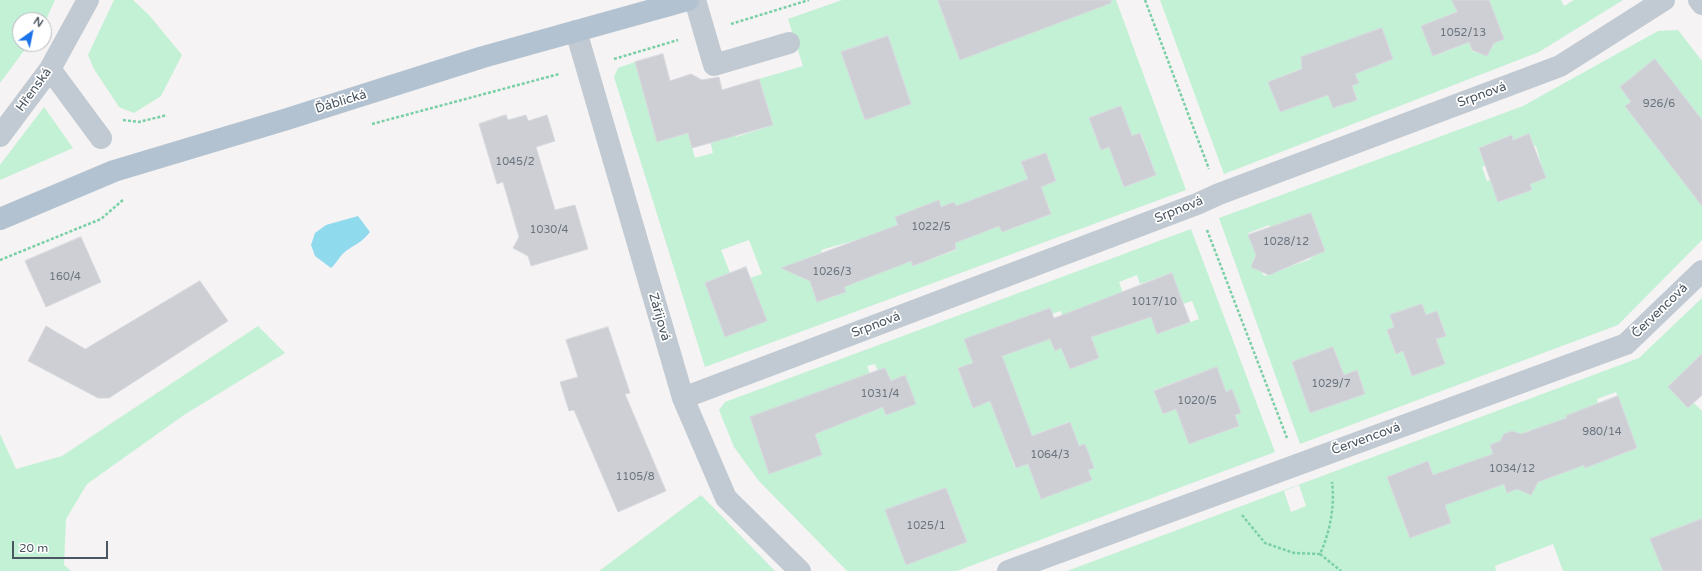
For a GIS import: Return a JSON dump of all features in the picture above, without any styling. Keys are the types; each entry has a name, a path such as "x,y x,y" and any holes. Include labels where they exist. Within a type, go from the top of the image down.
{"main road":[{"name":"Ďáblická","path":"0,219 114,171 576,31 688,0"}],"street":[{"name":"Hřenská","path":"0,136 50,69 88,0"},
{"path":"695,0 714,65 789,43"},
{"name":"Srpnová","path":"683,398 1560,66 1664,0"},
{"path":"1699,0 1702,4"},
{"name":"Zářijová","path":"576,31 683,398 726,498 800,571"},
{"path":"50,69 101,138"},
{"name":"Červencová","path":"1008,571 1626,344 1702,271"}],"path":[{"path":"1145,0 1219,194"},
{"path":"370,124 586,67"},
{"path":"118,119 139,122 167,115"},
{"path":"0,260 101,219 129,194"},
{"path":"1197,204 1297,465"},
{"path":"1320,554 1327,539 1334,495 1332,480 1324,455"},
{"path":"1226,491 1238,512 1265,543 1294,553 1320,554 1341,571"}],"green space":[{"path":"0,0 55,0 50,12 12,12 12,52 23,52 0,83"},
{"path":"114,0 133,0 149,15 182,55 161,96 134,113 119,107 94,69 88,55"},
{"path":"842,0 938,0 960,60 1076,0 1116,0 1186,190 705,367 614,77 618,68 635,62 657,142 688,133 695,158 713,153 707,128 731,122 736,137 773,125 759,79 803,66 788,19","holes":["888,36 911,104 865,120 841,52","1121,106 1132,136 1141,133 1156,175 1124,187 1109,147 1101,150 1089,118","1045,153 1056,181 1041,187 1051,214 1039,219 1027,218 1028,223 1002,232 987,195 1028,179 1021,162","938,201 941,207 954,202 967,238 955,243 956,250 913,266 895,217","749,240 762,274 750,278 766,321 725,337 705,283 730,273 721,250","856,240 870,277 842,282 846,292 818,302 808,276 795,268 798,262 822,252 821,250"]},
{"path":"1160,0 1456,0 1453,3 1457,12 1422,26 1434,56 1469,42 1472,51 1482,54 1490,51 1494,43 1504,39 1489,0 1561,0 1564,6 1574,0 1623,0 1539,52 1224,174","holes":["1382,28 1393,59 1361,71 1350,40","1328,47 1330,52 1345,47 1359,83 1352,86 1357,99 1334,108 1327,92 1310,101 1280,112 1269,82 1303,68 1301,60 1304,56"]},
{"path":"1678,30 1702,61 1702,120 1655,60 1620,87 1631,102 1626,106 1702,195 1702,240 1618,325 1300,444 1219,218 1523,106 1658,31","holes":["1529,134 1534,146 1536,146 1545,178 1530,184 1532,190 1499,202 1490,180 1487,181 1482,167 1485,166 1479,148 1511,135 1513,140","1311,214 1325,251 1310,257 1311,259 1264,276 1262,272 1257,269 1253,261 1256,255 1248,233 1269,225 1270,227","1422,304 1426,315 1437,311 1446,335 1436,339 1444,364 1412,376 1403,351 1396,354 1387,330 1394,327 1390,315","1333,347 1344,375 1357,370 1365,394 1310,413 1292,362"]},
{"path":"44,107 73,148 0,180 0,165"},
{"path":"1191,229 1275,452 957,571 847,571 758,480 734,447 719,410 725,402","holes":["1171,273 1183,304 1192,301 1199,319 1158,334 1151,317 1134,323 1119,282 1137,275 1140,284","1050,308 1052,314 1061,311 1062,315 1091,337 1099,358 1070,369 1061,348 1055,351 1050,339 1041,342 1031,315","975,362 993,400 973,407 958,368","875,364 878,371 885,368 891,381 905,376 886,415 883,407 858,417 845,384 870,374 867,366","1217,367 1226,392 1232,390 1241,413 1235,415 1239,426 1189,444 1176,409 1163,414 1154,390","802,399 822,455 769,474 750,417","1069,422 1079,446 1085,444 1088,470 1091,480 1041,498 1028,464 1015,468 1007,445","946,488 967,542 906,564 885,510"]},
{"path":"1702,298 1702,354 1668,387 1688,408 1694,403 1702,411 1702,519 1651,539 1663,571 1563,571 1553,544 1495,566 1496,571 1067,571 1639,358","holes":["1616,392 1637,448 1585,468 1598,404 1597,399","1530,430 1548,478 1538,482 1526,493 1517,489 1507,493 1504,484 1486,490 1493,454 1490,445 1500,441 1504,434 1512,431 1521,434","1428,461 1451,523 1410,538 1387,477","1299,485 1306,506 1291,512 1284,491"]},
{"path":"258,326 285,353 184,415 87,484 66,519 64,565 71,571 0,571 0,434 16,469 62,456"},
{"path":"701,495 775,571 599,571"}],"water":[{"path":"358,216 370,232 364,239 344,253 331,268 315,256 311,245 315,233 326,225"}],"building":[{"path":"938,0 1111,0 1111,3 960,60"},
{"path":"1452,0 1489,0 1504,39 1494,43 1487,56 1472,50 1469,42 1433,56 1421,26 1457,12"},
{"path":"1382,28 1393,59 1355,74 1359,83 1352,86 1357,100 1333,108 1328,95 1280,112 1268,82 1302,69 1301,57"},
{"path":"888,36 911,104 865,120 841,52"},
{"path":"663,54 670,81 691,74 702,80 719,77 722,90 759,79 773,125 692,148 688,133 657,142 635,62"},
{"path":"1655,59 1702,120 1702,206 1625,106 1631,102 1620,87"},
{"path":"1121,106 1132,136 1140,133 1156,175 1124,187 1109,147 1101,150 1089,118"},
{"path":"506,115 508,120 526,115 528,121 547,115 555,141 536,147 555,210 575,205 588,249 531,266 528,256 513,248 519,237 503,182 497,184 479,124"},
{"path":"1529,134 1546,178 1530,184 1532,190 1498,202 1479,148 1512,135 1513,140"},
{"path":"1046,153 1056,181 1041,187 1051,214 1002,232 999,226 955,243 956,249 913,266 911,261 844,287 846,292 817,302 810,281 781,268 898,225 895,217 939,200 941,207 954,202 956,206 1028,179 1021,162"},
{"path":"1311,213 1325,251 1269,275 1251,267 1256,255 1248,235"},
{"path":"81,237 101,282 46,307 25,261"},
{"path":"746,267 767,321 725,337 705,283"},
{"path":"1172,273 1190,322 1157,334 1151,317 1091,337 1099,358 1070,369 1061,348 1055,351 1050,339 1002,356 1032,436 1070,422 1079,446 1085,444 1094,468 1088,470 1092,480 1041,499 1028,464 1016,468 990,401 973,408 958,368 973,363 964,339 1050,308 1054,318"},
{"path":"200,281 228,321 109,398 98,398 28,361 46,326 85,349"},
{"path":"1422,304 1426,315 1437,311 1446,336 1436,339 1445,364 1412,376 1403,351 1396,354 1387,330 1394,327 1390,315"},
{"path":"608,327 630,393 625,394 666,491 618,512 574,410 569,411 560,382 578,377 566,340"},
{"path":"1333,347 1344,375 1357,370 1365,394 1310,413 1292,362"},
{"path":"1702,354 1702,395 1688,408 1668,387"},
{"path":"1217,367 1226,392 1232,389 1241,413 1235,415 1239,426 1189,444 1176,409 1163,414 1154,391"},
{"path":"885,368 891,381 905,375 916,404 886,415 883,407 815,434 822,455 769,474 750,417"},
{"path":"1618,396 1637,448 1585,468 1584,465 1538,482 1531,495 1517,489 1507,493 1504,484 1445,505 1451,523 1410,538 1387,477 1428,461 1433,475 1493,454 1490,445 1500,441 1504,434 1512,431 1521,434 1567,418 1566,416"},
{"path":"946,488 967,542 906,565 885,510"},
{"path":"1702,519 1702,571 1663,571 1650,539"}]}
